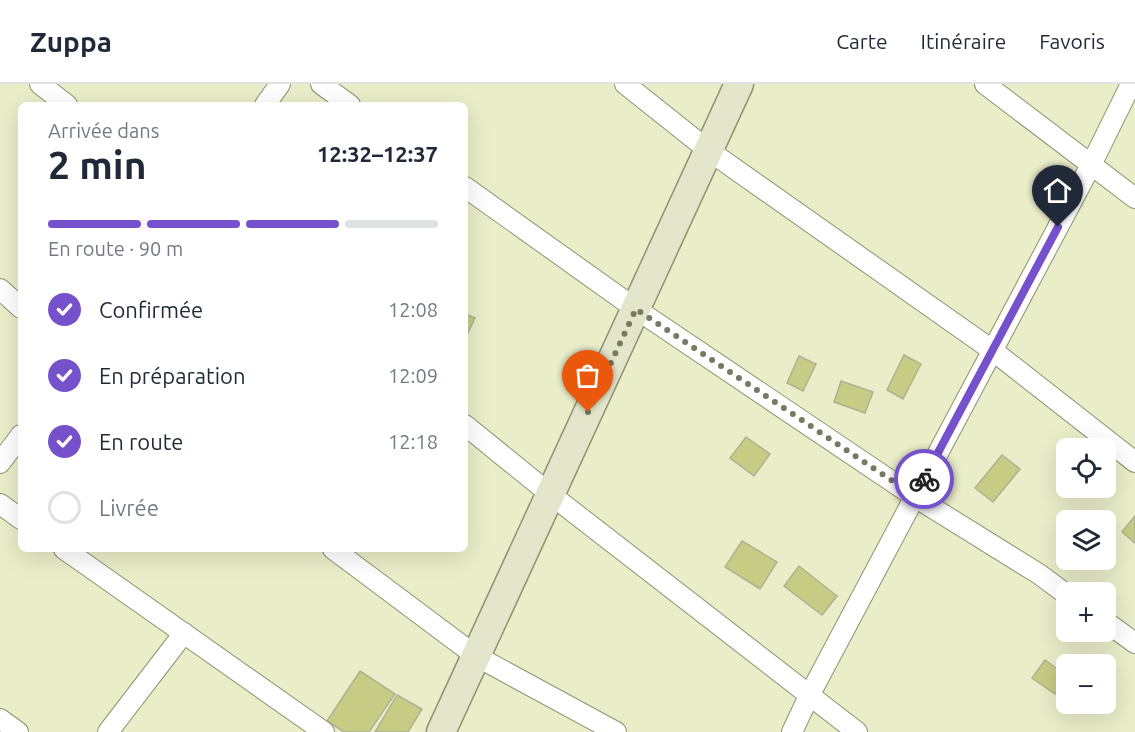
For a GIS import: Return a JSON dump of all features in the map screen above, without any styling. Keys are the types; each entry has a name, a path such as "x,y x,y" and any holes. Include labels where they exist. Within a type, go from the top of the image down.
{"main road":[{"path":"441,732 738,84"}],"street":[{"path":"40,84 63,102"},
{"path":"267,102 280,84"},
{"path":"321,84 346,102"},
{"path":"625,84 708,150 992,350 1135,462"},
{"path":"985,84 1135,198"},
{"path":"792,732 1091,165 1131,84"},
{"path":"468,189 636,309 915,496 1056,587"},
{"path":"0,289 18,305"},
{"path":"468,427 550,494 857,732"},
{"path":"0,463 18,439"},
{"path":"0,504 18,517"},
{"path":"68,552 324,732"},
{"path":"337,552 477,656 616,732"},
{"path":"1116,629 1135,643"},
{"path":"108,732 184,633"},
{"path":"0,719 18,732"}],"building":[{"path":"468,315 475,318 468,333"},
{"path":"904,355 921,364 903,399 887,390"},
{"path":"799,356 816,364 803,391 787,383"},
{"path":"841,381 873,392 865,413 834,402"},
{"path":"746,437 770,454 754,476 730,458"},
{"path":"1002,455 1020,469 993,502 975,488"},
{"path":"1135,516 1135,543 1122,532"},
{"path":"742,541 777,562 760,589 725,567"},
{"path":"799,566 837,596 822,615 784,586"},
{"path":"1045,660 1056,668 1056,693 1055,694 1032,678"},
{"path":"360,671 395,694 369,732 344,732 327,721"},
{"path":"397,695 422,709 408,732 375,732"}],"way so far":[{"path":"588,412 636,309 915,496 924,479"}],"route":[{"path":"924,479 1058,227"}]}
